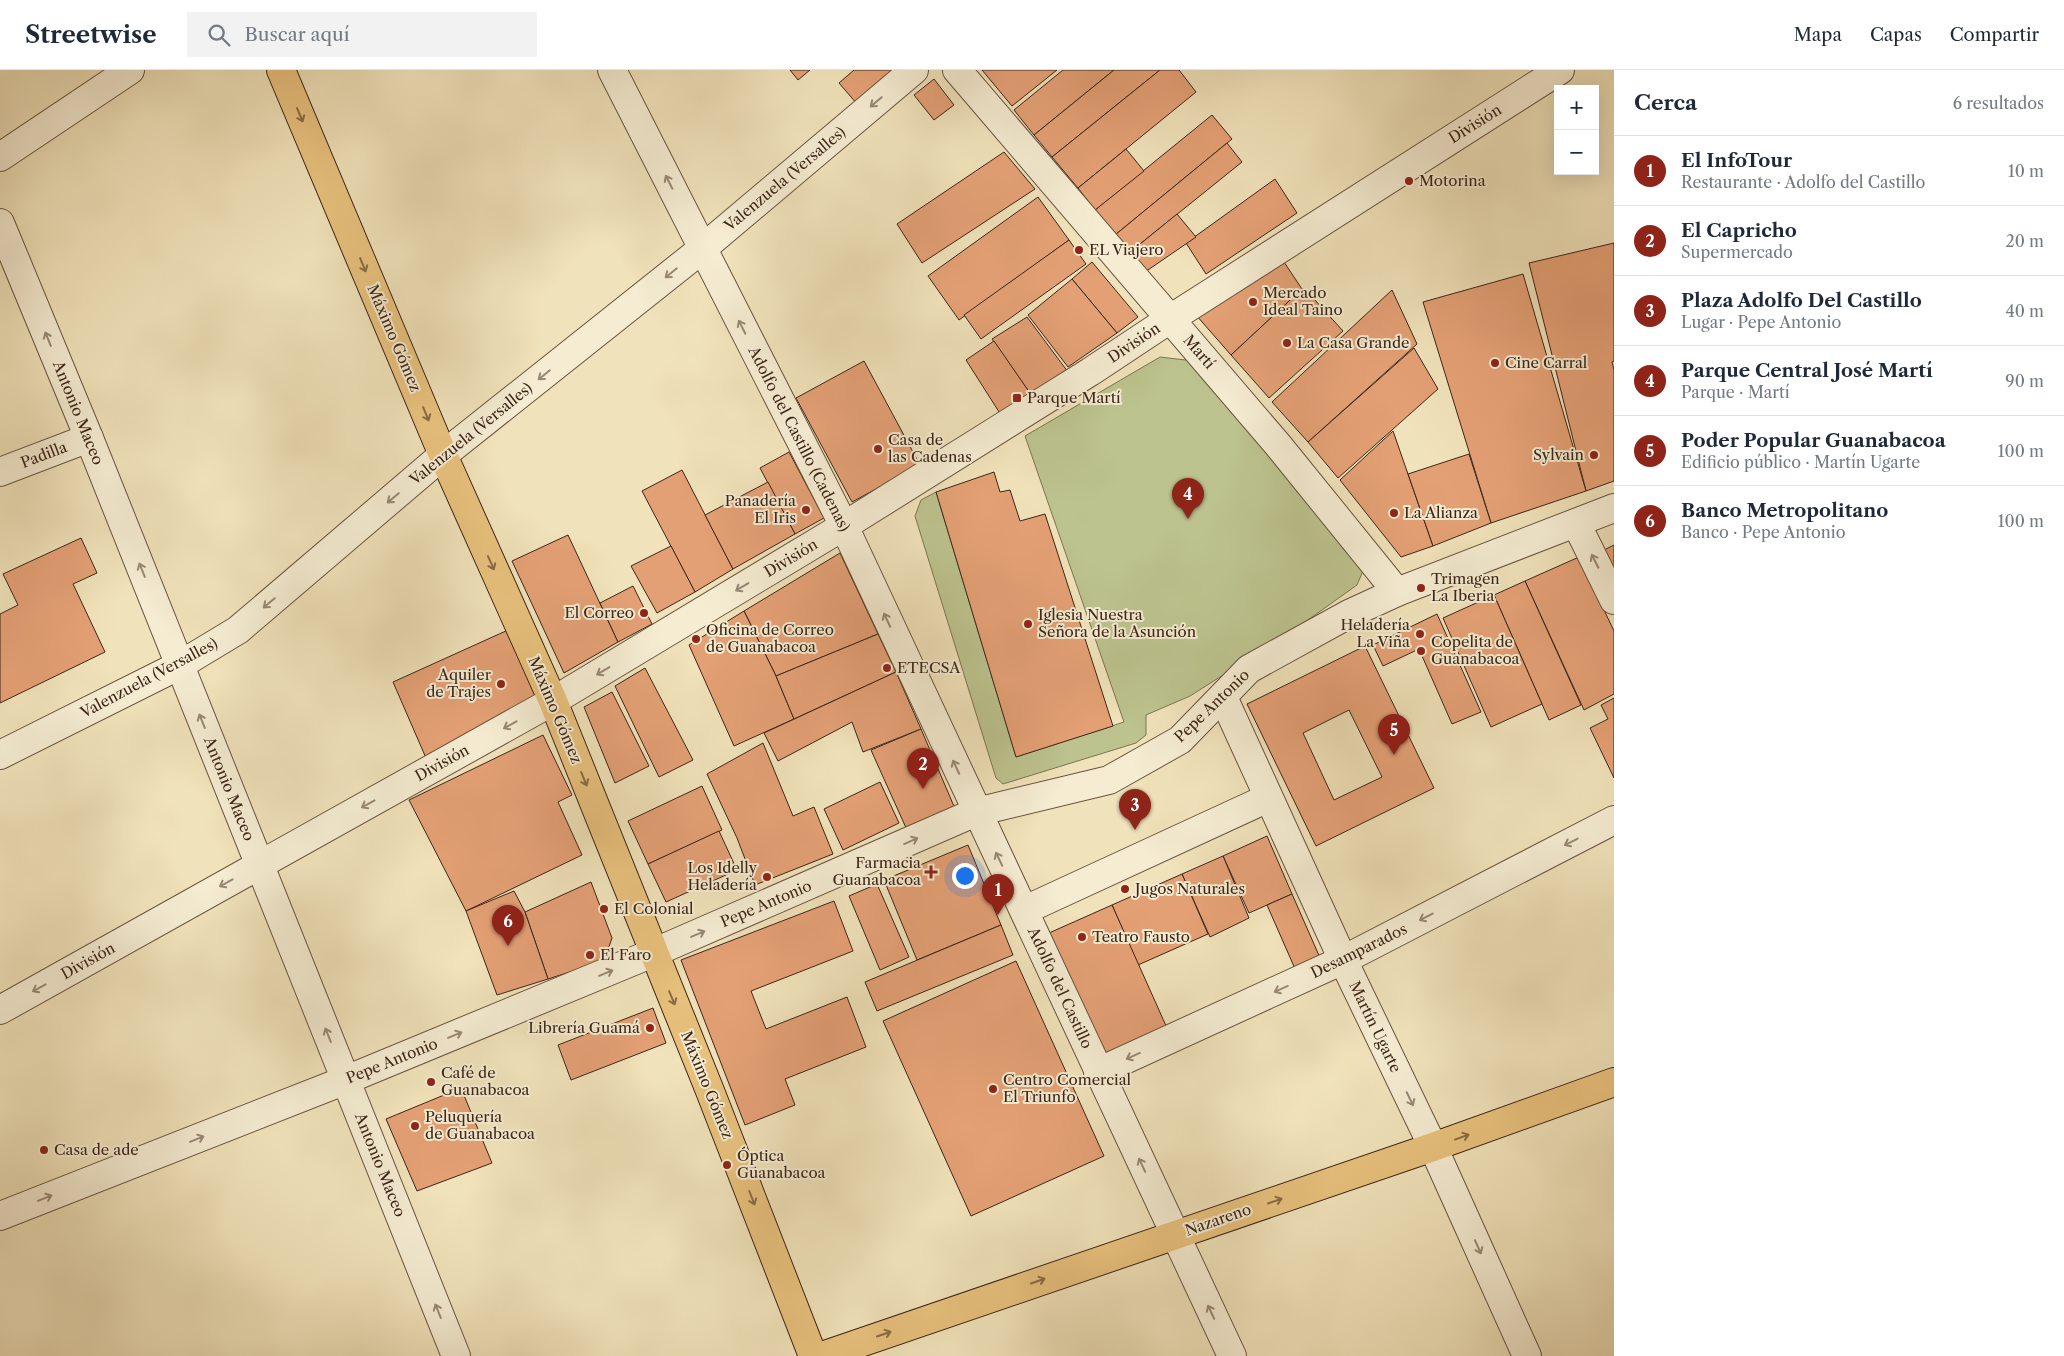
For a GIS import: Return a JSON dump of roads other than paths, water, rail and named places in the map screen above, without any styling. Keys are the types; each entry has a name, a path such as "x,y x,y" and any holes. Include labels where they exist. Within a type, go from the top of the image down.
{"main road":[{"name":"Máximo Gómez","path":"281,70 443,455 553,701 814,1356"},
{"name":"Nazareno","path":"822,1356 1433,1147 1614,1082"}],"street":[{"path":"0,157 130,70"},
{"name":"Adolfo del Castillo (Cadenas)","path":"612,70 844,526 976,812"},
{"name":"Valenzuela (Versalles)","path":"0,755 180,665 238,630 443,455 702,249 914,70"},
{"name":"Martí","path":"957,70 1278,445 1397,592"},
{"name":"División","path":"0,1010 553,701 844,526 1090,372 1560,70"},
{"name":"Antonio Maceo","path":"0,223 89,438 456,1356"},
{"name":"Padilla","path":"0,472 89,438"},
{"name":"Pepe Antonio","path":"0,1216 346,1080 653,953 976,812 1109,780 1180,740 1248,669 1349,614 1397,592 1614,508"},
{"path":"1576,523 1614,600"},
{"name":"Martín Ugarte","path":"1223,697 1343,960 1433,1147 1527,1356"},
{"path":"1025,910 1268,798"},
{"name":"Adolfo del Castillo","path":"976,812 1025,910 1098,1072 1232,1356"},
{"name":"Desamparados","path":"1098,1072 1343,960 1614,820"}],"place":[{"name":"Motorina","path":"1409,181"},
{"name":"EL Viajero","path":"1079,250"},
{"name":"Mercado Ideal Taino","path":"1253,302"},
{"name":"La Casa Grande","path":"1287,343"},
{"name":"Cine Carral","path":"1495,363"},
{"name":"Parque Martí","path":"1017,398"},
{"name":"Casa de las Cadenas","path":"878,449"},
{"name":"Sylvain","path":"1594,455"},
{"name":"Panadería El Iris","path":"806,510"},
{"name":"La Alianza","path":"1394,513"},
{"name":"Parque Central José Martí","path":"1188,519"},
{"name":"Trimagen La Iberia","path":"1421,588"},
{"name":"El Correo","path":"644,613"},
{"name":"Iglesia Nuestra Señora de la Asunción","path":"1028,624"},
{"name":"Heladería La Viña","path":"1420,634"},
{"name":"Oficina de Correo de Guanabacoa","path":"696,639"},
{"name":"Copelita de Guanabacoa","path":"1421,651"},
{"name":"ETECSA","path":"887,668"},
{"name":"Aquiler de Trajes","path":"501,684"},
{"name":"Poder Popular Guanabacoa","path":"1394,755"},
{"name":"El Capricho","path":"923,789"},
{"name":"Plaza Adolfo Del Castillo","path":"1135,830"},
{"name":"Farmacia Guanabacoa","path":"931,872"},
{"name":"Los Idelly Heladería","path":"767,877"},
{"name":"Jugos Naturales","path":"1125,889"},
{"name":"El Colonial","path":"604,909"},
{"name":"El InfoTour","path":"998,915"},
{"name":"Teatro Fausto","path":"1082,937"},
{"name":"Banco Metropolitano","path":"508,946"},
{"name":"El Faro","path":"590,955"},
{"name":"Librería Guamá","path":"650,1028"},
{"name":"Café de Guanabacoa","path":"431,1082"},
{"name":"Centro Comercial El Triunfo","path":"993,1089"},
{"name":"Peluquería de Guanabacoa","path":"415,1126"},
{"name":"Casa de ade","path":"44,1150"},
{"name":"Óptica Guanabacoa","path":"727,1165"}]}
